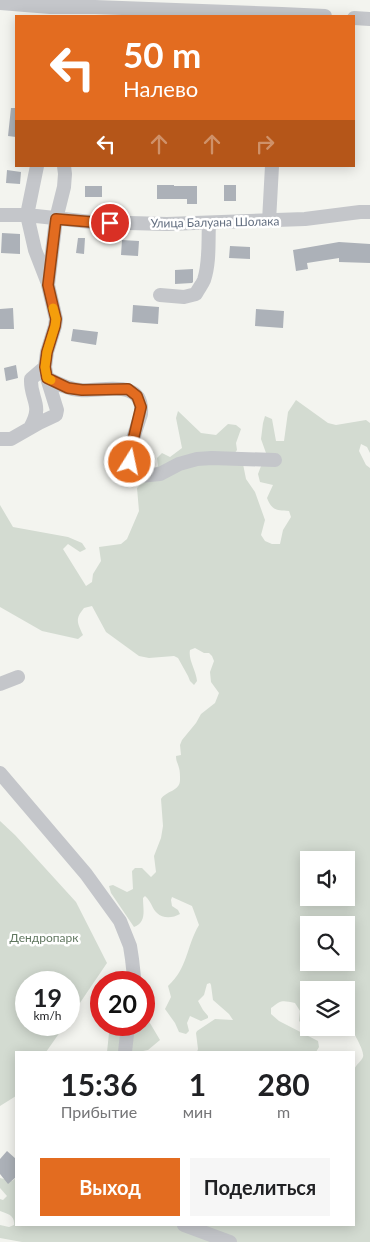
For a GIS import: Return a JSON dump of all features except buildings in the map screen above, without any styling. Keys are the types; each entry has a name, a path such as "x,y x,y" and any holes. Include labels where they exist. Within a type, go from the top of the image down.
{"street":[{"path":"0,3 51,8 91,3 282,10 318,15"},
{"path":"82,15 91,3"},
{"path":"355,18 370,19"},
{"path":"0,439 11,439 56,415 57,410 46,372 47,352 56,319 48,285 35,250 27,215 37,167"},
{"path":"48,285 56,219 66,174 64,167"},
{"path":"269,221 272,167"},
{"name":"Улица Балуана Шолака","path":"0,215 27,215 92,222 167,224 305,219 370,212"},
{"path":"160,296 184,297 196,294 206,272 209,223"},
{"path":"34,426 36,404 31,379 46,372"},
{"path":"46,372 68,388 82,390 128,389 137,396 141,407 130,453 130,462 132,468 139,476 160,474 179,464 197,459 275,460"},
{"path":"0,684 18,678"},
{"path":"0,773 86,874 120,921 130,946 133,971"},
{"path":"125,1051 127,1036"},
{"path":"187,1226 230,1242"}],"green space":[{"path":"296,400 328,423 336,425 366,420 370,423 370,453 367,447 361,444 359,451 366,465 370,468 370,1242 22,1242 0,1238 0,1225 9,1227 14,1225 14,1222 10,1215 0,1211 0,1199 3,1200 7,1196 0,1188 0,1178 12,1181 15,1179 15,1226 355,1226 355,1068 362,1059 363,1054 355,1035 355,981 300,981 300,1011 295,1003 287,1001 277,1003 271,1008 271,1014 279,1021 300,1032 300,1036 308,1036 318,1041 319,1047 317,1051 197,1051 197,1031 215,1019 233,1020 213,1000 210,983 207,984 204,995 198,1001 208,1018 201,1021 190,1016 187,1023 189,1031 186,1034 179,1032 165,1009 171,997 168,986 175,979 183,965 199,925 192,906 172,897 172,906 180,914 165,917 155,911 145,896 143,898 143,919 134,927 111,893 109,886 113,885 127,892 133,889 132,871 135,868 142,868 151,877 156,872 154,856 161,838 163,826 161,799 178,786 180,780 176,756 181,755 180,745 182,740 201,714 215,703 219,693 211,682 210,672 214,661 212,656 195,648 190,650 190,658 197,681 194,685 178,658 174,656 149,658 139,656 106,632 92,606 84,608 79,615 78,624 83,635 78,639 42,631 0,607 0,505 13,527 68,537 82,543 86,549 80,552 68,544 63,549 86,586 92,582 93,574 101,561 99,547 121,544 127,539 139,511 137,488 158,466 157,458 162,453 170,457 182,448 176,418 178,411 201,433 216,435 228,424 236,425 241,429 236,443 237,450 229,461 243,464 246,479 255,492 265,520 261,535 265,541 272,544 280,544 283,530 291,517 289,511 273,508 267,498 273,485 260,482 258,474 266,453 261,439 265,416 272,419 276,441 284,441 288,412"},
{"name":"Дендропарк","path":"0,821 76,902 107,963 102,971 90,971 90,988 80,1003 80,971 15,971 15,1036 57,1036 47,1051 15,1051 15,1097 0,1106"},
{"path":"155,1032 160,1040 148,1050 107,1051 109,1036 155,1036"}],"slow traffic":[{"path":"51,380 47,378 45,367 56,319 53,308"}],"route":[{"path":"110,223 56,219 48,285 56,319 45,367 47,378 68,388 82,390 128,389 137,396 141,407 130,453 130,462"}]}
